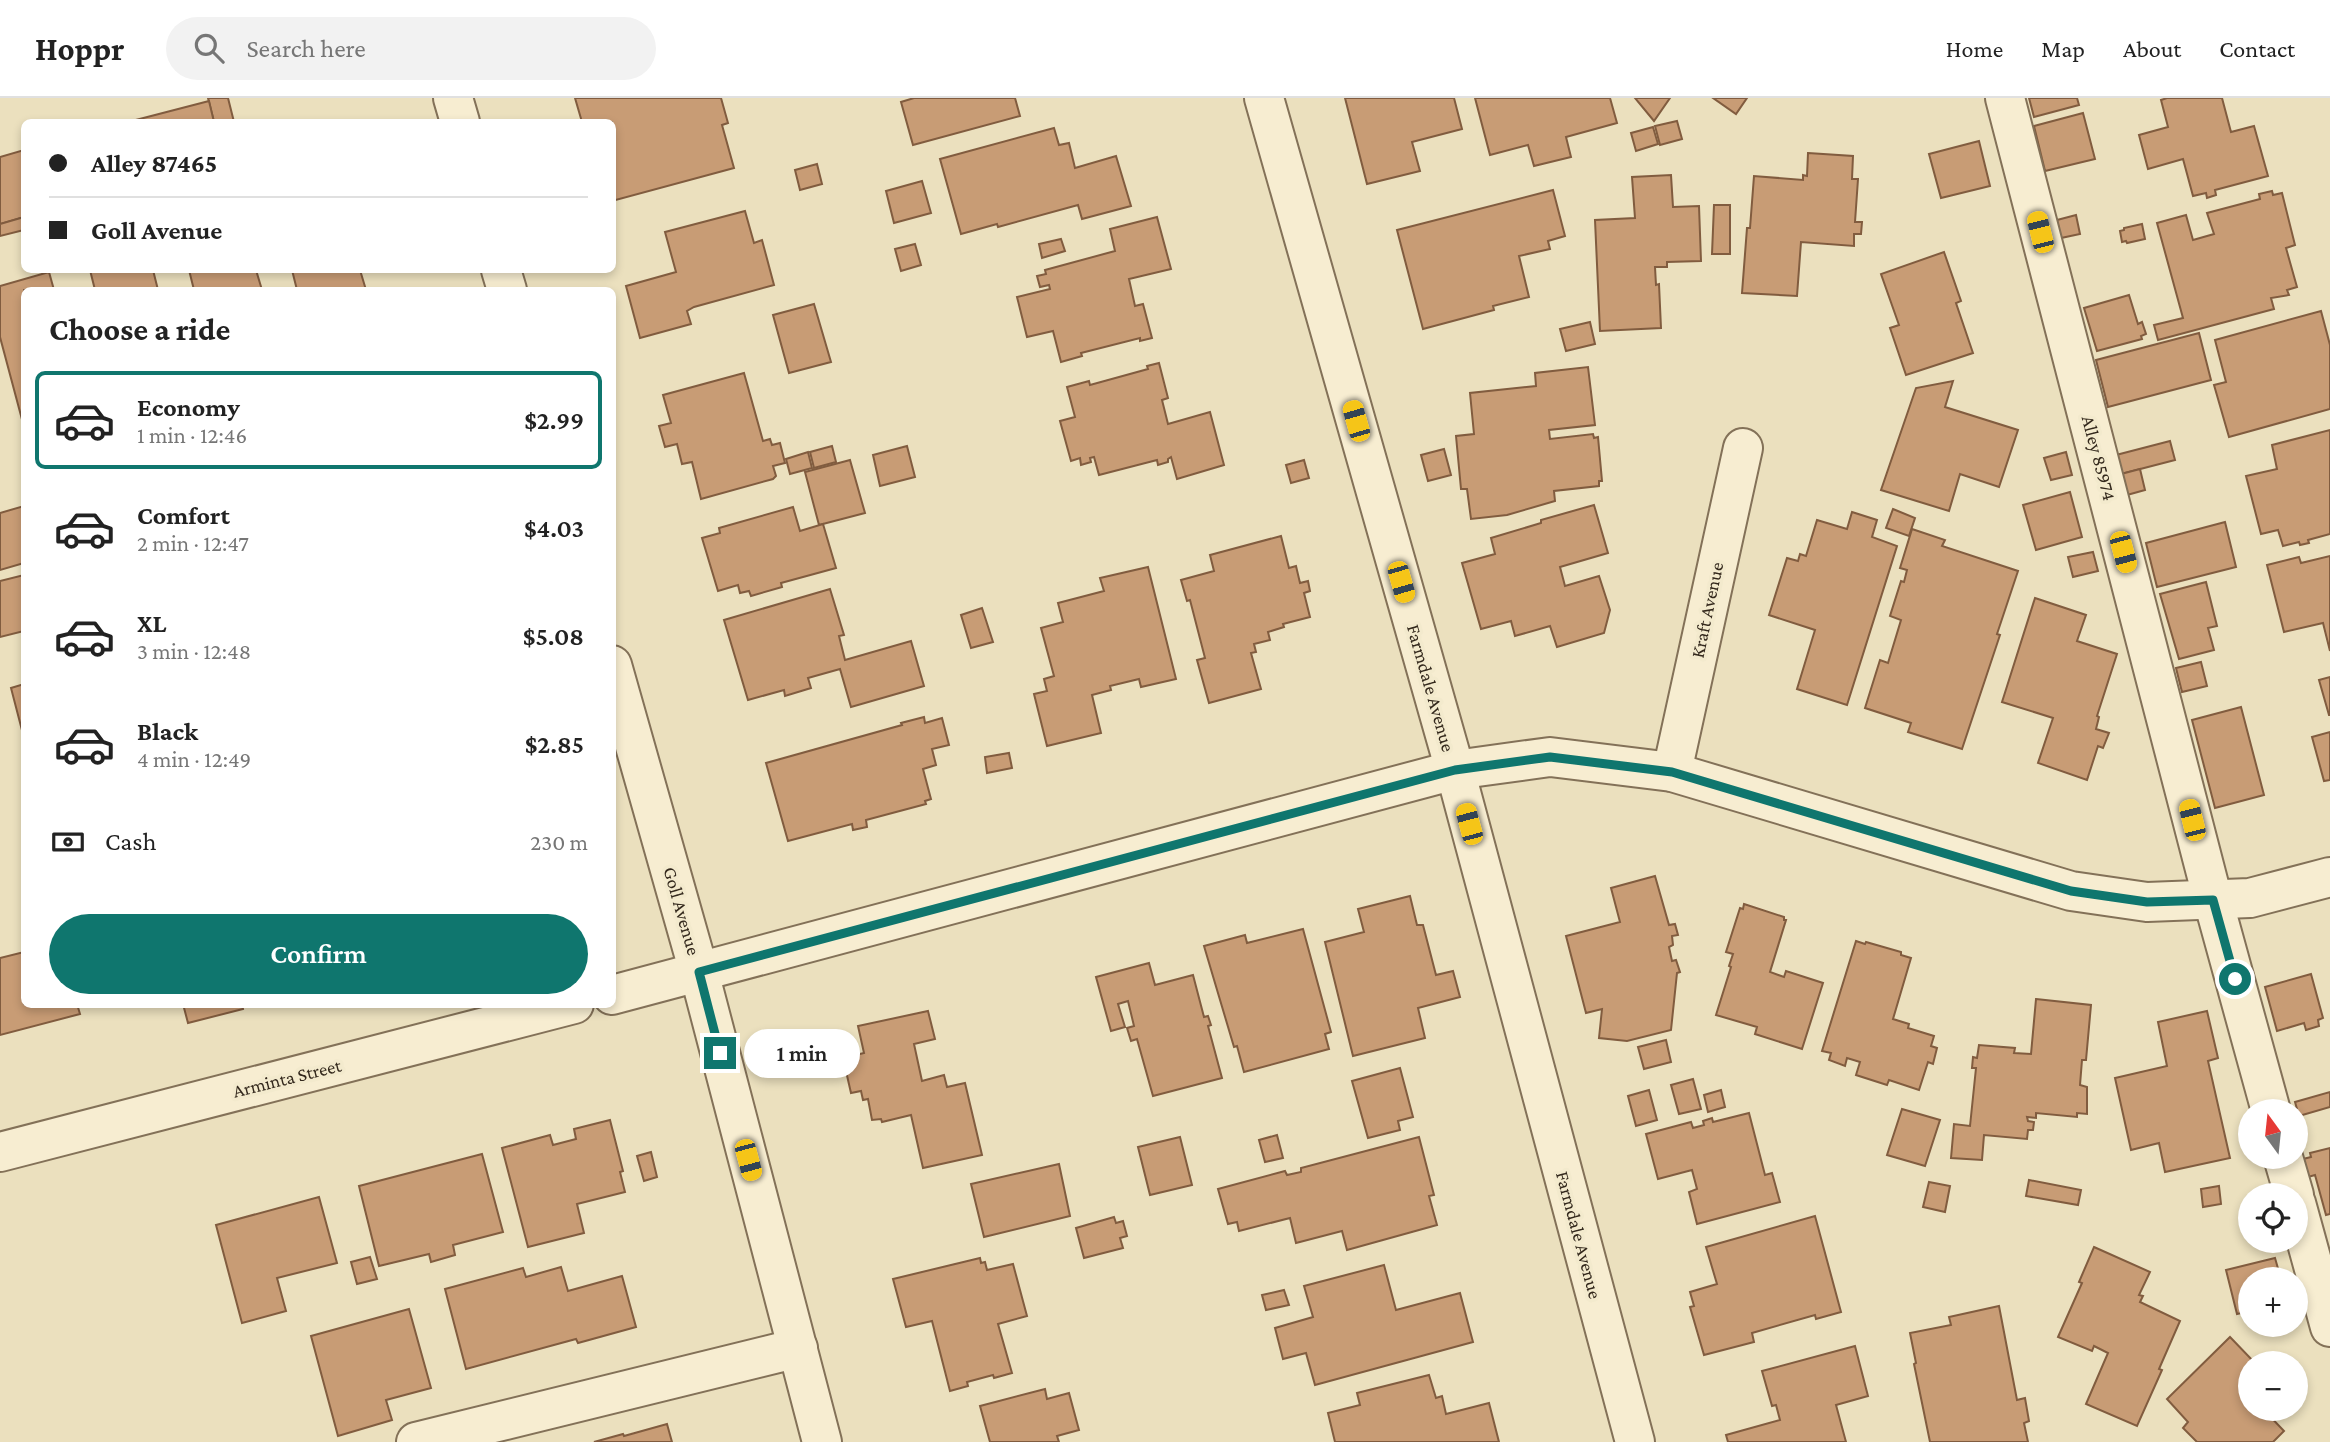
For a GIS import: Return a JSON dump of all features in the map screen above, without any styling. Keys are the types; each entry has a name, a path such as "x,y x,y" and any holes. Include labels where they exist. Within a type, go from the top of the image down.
{"street":[{"path":"453,98 459,119"},
{"name":"Farmdale Avenue","path":"1264,98 1455,770 1635,1442"},
{"name":"Alley 85974","path":"2006,98 2213,900 2268,1099"},
{"name":"Kraft Avenue","path":"1672,772 1743,448"},
{"name":"Goll Avenue","path":"616,679 699,972 822,1442"},
{"path":"616,994 1455,770 1550,757 1672,772 2071,891 2147,902 2250,898 2330,877"},
{"name":"Arminta Street","path":"0,1152 558,1008"},
{"path":"2308,1247 2330,1327"},
{"path":"416,1442 797,1348"}],"building":[{"path":"208,98 228,98 233,119 213,119"},
{"path":"575,98 721,98 728,123 722,125 734,168 616,200 616,119 581,119"},
{"path":"914,98 1015,98 1020,116 913,145 901,102"},
{"path":"1345,98 1454,98 1462,129 1412,142 1420,171 1367,184"},
{"path":"1475,98 1610,98 1617,123 1566,137 1571,157 1534,166 1528,145 1490,155"},
{"path":"1635,98 1670,98 1654,121"},
{"path":"1713,98 1747,98 1736,114"},
{"path":"2029,98 2077,98 2079,105 2034,117"},
{"path":"2222,98 2231,132 2254,126 2268,176 2215,190 2216,195 2207,198 2206,193 2193,196 2183,159 2148,169 2139,135 2168,127 2161,100"},
{"path":"209,101 213,119 140,119"},
{"path":"2083,113 2095,159 2045,171 2034,126"},
{"path":"1677,121 1682,139 1660,145 1655,126"},
{"path":"1653,127 1658,144 1636,151 1631,133"},
{"path":"1054,128 1059,145 1069,143 1075,168 1116,156 1131,206 1082,219 1078,205 998,227 997,224 961,234 940,159"},
{"path":"1979,141 1990,186 1941,198 1929,154"},
{"path":"21,151 21,218 0,224 0,157"},
{"path":"1808,153 1853,156 1852,179 1858,179 1855,222 1862,222 1861,234 1854,234 1854,246 1801,242 1797,296 1742,293 1754,176 1803,180 1803,175 1807,176"},
{"path":"817,164 822,184 800,190 795,170"},
{"path":"1671,175 1673,207 1699,206 1701,261 1667,262 1667,267 1655,267 1656,285 1659,284 1661,328 1600,331 1595,220 1635,218 1632,177"},
{"path":"922,181 931,213 894,223 886,191"},
{"path":"1553,190 1565,236 1548,241 1550,249 1519,256 1529,297 1493,306 1494,310 1423,329 1397,230"},
{"path":"2272,191 2273,195 2282,193 2295,245 2286,248 2297,287 2287,290 2289,295 2271,298 2274,309 2158,340 2154,325 2183,318 2157,223 2186,215 2193,240 2214,234 2207,213 2260,199 2259,194"},
{"path":"1714,205 1730,205 1730,254 1712,254"},
{"path":"745,211 754,243 762,240 774,285 694,307 687,311 691,324 640,338 626,286 676,272 665,232"},
{"path":"2076,215 2080,234 2061,238 2057,220"},
{"path":"1157,217 1171,269 1129,279 1135,306 1143,304 1152,338 1140,341 1140,338 1081,353 1082,356 1061,362 1053,331 1027,337 1017,297 1050,289 1049,285 1040,287 1037,276 1046,274 1045,270 1115,251 1110,229"},
{"path":"21,218 21,231 0,236 0,224"},
{"path":"2142,224 2145,239 2122,242 2120,231"},
{"path":"1061,239 1065,251 1042,258 1039,244"},
{"path":"915,244 921,265 901,271 895,249"},
{"path":"1944,252 1961,301 1956,303 1973,353 1906,375 1890,328 1899,325 1881,274"},
{"path":"49,273 53,287 21,287 21,416 0,337 0,286"},
{"path":"91,273 154,273 157,287 94,287"},
{"path":"190,273 257,273 261,287 193,287"},
{"path":"293,273 361,273 365,287 296,287"},
{"path":"2129,295 2138,324 2142,322 2146,334 2141,336 2142,339 2097,351 2084,308"},
{"path":"814,304 831,362 789,373 773,315"},
{"path":"2321,311 2330,345 2330,409 2229,437 2214,385 2226,382 2215,340"},
{"path":"1590,322 1595,344 1566,351 1560,329"},
{"path":"2199,333 2211,380 2108,407 2096,360"},
{"path":"1159,363 1168,398 1162,400 1168,424 1210,412 1224,465 1177,479 1171,457 1168,462 1158,465 1157,460 1099,475 1094,457 1090,458 1091,462 1081,465 1080,458 1071,461 1060,421 1075,417 1067,387 1089,381 1090,385 1148,369 1147,366"},
{"path":"1588,367 1595,425 1549,430 1550,439 1593,434 1594,438 1598,437 1602,481 1599,481 1599,486 1554,491 1555,501 1507,515 1471,519 1467,489 1461,489 1456,436 1474,434 1470,393 1536,386 1535,373"},
{"path":"744,373 763,441 770,439 772,445 780,443 785,463 773,466 776,476 773,479 701,499 692,462 682,464 677,444 665,447 659,426 671,423 663,395"},
{"path":"1953,381 1945,407 2018,430 1999,487 1960,474 1949,511 1881,490 1916,388"},
{"path":"2330,430 2330,534 2308,540 2309,543 2300,545 2299,542 2283,546 2278,530 2261,534 2246,476 2277,469 2272,445"},
{"path":"2170,441 2175,460 2121,474 2116,455"},
{"path":"832,446 836,462 814,468 810,452"},
{"path":"907,446 915,477 880,486 873,455"},
{"path":"1444,449 1451,475 1428,481 1421,455"},
{"path":"808,452 812,468 790,474 786,459"},
{"path":"2066,452 2072,475 2051,480 2044,458"},
{"path":"850,460 865,513 819,525 805,472"},
{"path":"1304,460 1309,478 1291,483 1286,465"},
{"path":"2140,469 2145,490 2127,495 2121,474"},
{"path":"2070,492 2082,537 2036,550 2023,505"},
{"path":"1594,505 1608,553 1560,567 1565,586 1599,576 1610,610 1604,633 1557,647 1550,626 1515,636 1511,621 1481,629 1462,563 1495,554 1491,538"},
{"path":"21,507 21,564 0,570 0,513"},
{"path":"793,507 800,531 823,524 836,568 781,583 782,587 751,596 749,591 740,593 738,585 718,591 702,538 720,533 719,528"},
{"path":"1893,509 1915,518 1909,536 1886,528"},
{"path":"1852,512 1877,520 1872,537 1897,546 1847,705 1797,689 1815,630 1769,615 1787,558 1798,561 1800,554 1806,556 1817,520 1847,529"},
{"path":"2225,522 2236,567 2157,587 2146,543"},
{"path":"1912,529 1945,540 1942,546 2018,571 1962,749 1908,732 1911,723 1865,708 1880,660 1888,663 1901,620 1890,616 1901,581 1904,582 1907,570 1900,568"},
{"path":"1281,536 1289,568 1296,566 1300,583 1308,581 1310,591 1304,593 1310,617 1283,624 1284,627 1268,632 1270,640 1254,644 1256,652 1251,653 1261,689 1209,703 1197,660 1205,658 1190,600 1187,601 1181,580 1214,571 1210,555"},
{"path":"2093,552 2098,571 2073,577 2068,557"},
{"path":"2330,556 2330,651 2323,623 2284,632 2267,565 2299,557 2301,563"},
{"path":"1148,567 1176,679 1141,687 1139,679 1110,686 1111,690 1092,695 1101,733 1047,746 1034,694 1047,691 1044,679 1054,676 1041,628 1063,622 1058,603 1104,591 1100,578"},
{"path":"21,576 21,632 0,637 0,581"},
{"path":"2206,582 2217,626 2208,628 2214,650 2179,659 2160,594"},
{"path":"830,589 844,635 839,636 845,660 911,641 924,686 851,707 840,669 808,678 811,688 785,696 784,690 748,700 724,620"},
{"path":"2035,598 2086,615 2077,641 2117,654 2097,716 2096,729 2109,733 2103,748 2098,746 2087,780 2038,763 2053,718 2002,702"},
{"path":"982,608 993,642 971,648 961,615"},
{"path":"2201,662 2207,686 2182,692 2176,668"},
{"path":"2330,677 2330,715 2329,715 2319,680"},
{"path":"21,685 21,726 11,688"},
{"path":"2241,707 2264,795 2215,808 2192,720"},
{"path":"924,717 925,723 942,718 949,745 932,749 936,765 923,769 931,799 925,801 926,804 866,820 867,827 853,830 852,824 788,841 766,763"},
{"path":"2330,732 2330,780 2324,781 2312,737"},
{"path":"1009,753 1012,768 987,773 985,757"},
{"path":"1655,876 1669,925 1675,924 1678,935 1672,936 1673,945 1669,947 1672,961 1676,960 1680,972 1677,973 1671,1030 1627,1041 1599,1038 1602,1009 1586,1013 1566,936 1620,922 1611,888"},
{"path":"1410,896 1417,925 1423,925 1436,975 1453,971 1460,997 1418,1008 1425,1038 1353,1056 1325,942 1364,932 1358,909"},
{"path":"1744,904 1786,920 1770,972 1784,977 1786,971 1823,983 1802,1049 1755,1034 1757,1027 1716,1015 1731,967 1729,966 1733,954 1726,952 1740,908 1743,909"},
{"path":"1303,929 1331,1032 1325,1034 1329,1049 1244,1072 1204,946 1245,935 1247,943"},
{"path":"1856,941 1901,952 1901,955 1911,958 1893,1019 1909,1024 1908,1028 1934,1036 1931,1046 1937,1048 1933,1064 1928,1062 1919,1090 1889,1080 1887,1085 1856,1075 1860,1062 1847,1058 1845,1066 1829,1060 1831,1053 1822,1051"},
{"path":"21,953 21,1008 78,1008 80,1014 0,1035 0,958"},
{"path":"1149,963 1155,985 1193,975 1204,1017 1208,1016 1211,1025 1208,1026 1222,1078 1153,1096 1137,1039 1131,1041 1127,1028 1134,1026 1128,1001 1118,1004 1125,1027 1111,1031 1096,977"},
{"path":"2311,974 2323,1018 2318,1020 2319,1026 2306,1030 2304,1023 2277,1031 2265,987"},
{"path":"2036,999 2091,1005 2086,1060 2082,1060 2080,1085 2087,1087 2087,1114 2077,1113 2077,1117 2036,1113 2036,1118 2027,1117 2028,1121 2034,1122 2033,1130 2028,1130 2027,1139 1984,1135 1982,1160 1951,1158 1954,1124 1970,1126 1976,1068 1972,1068 1973,1057 1977,1058 1979,1045 2015,1048 2014,1053 2031,1054"},
{"path":"184,1008 243,1008 243,1009 188,1023"},
{"path":"928,1011 935,1039 914,1044 922,1081 944,1075 947,1087 965,1083 982,1155 923,1168 911,1115 882,1122 881,1119 872,1120 868,1099 863,1100 861,1091 851,1093 843,1058 864,1053 858,1026"},
{"path":"2207,1011 2218,1058 2208,1061 2230,1158 2165,1172 2159,1143 2131,1150 2115,1078 2167,1066 2158,1022"},
{"path":"1666,1040 1671,1062 1644,1069 1638,1047"},
{"path":"1400,1068 1413,1117 1398,1121 1400,1130 1368,1138 1352,1081"},
{"path":"1693,1079 1701,1109 1679,1114 1671,1085"},
{"path":"1649,1090 1657,1120 1636,1126 1628,1096"},
{"path":"1721,1090 1725,1107 1708,1112 1704,1095"},
{"path":"2330,1092 2330,1107 2308,1113 2308,1099 2306,1099"},
{"path":"1902,1109 1940,1120 1925,1166 1887,1155"},
{"path":"1749,1113 1765,1175 1772,1173 1780,1202 1697,1224 1689,1192 1697,1189 1692,1170 1658,1179 1646,1134 1691,1122 1693,1128 1704,1125 1703,1121 1712,1118 1713,1122"},
{"path":"610,1120 623,1171 620,1172 625,1192 577,1204 584,1233 528,1247 502,1148 550,1135 553,1145 576,1139 574,1129"},
{"path":"1277,1135 1283,1158 1265,1162 1259,1140"},
{"path":"1180,1137 1192,1185 1150,1195 1138,1147"},
{"path":"1419,1137 1434,1195 1429,1196 1437,1225 1347,1250 1342,1231 1296,1243 1290,1218 1239,1231 1237,1222 1228,1224 1218,1189 1285,1171 1287,1175 1301,1172 1301,1168"},
{"path":"2330,1148 2330,1214 2326,1215 2315,1175 2308,1177 2306,1169 2308,1169 2310,1153"},
{"path":"651,1152 657,1177 644,1181 637,1156"},
{"path":"482,1154 503,1232 453,1245 455,1255 431,1262 429,1254 379,1266 359,1186"},
{"path":"1059,1164 1070,1216 984,1237 971,1184"},
{"path":"2029,1180 2081,1190 2078,1205 2026,1196"},
{"path":"1929,1182 1950,1186 1945,1212 1923,1207"},
{"path":"2219,1186 2221,1204 2203,1207 2201,1189"},
{"path":"319,1197 337,1263 277,1278 286,1311 242,1323 216,1225"},
{"path":"1815,1216 1841,1312 1816,1319 1815,1315 1752,1333 1754,1342 1704,1355 1690,1307 1694,1306 1690,1292 1717,1284 1706,1247"},
{"path":"1114,1217 1116,1223 1123,1221 1127,1236 1120,1238 1123,1248 1084,1258 1076,1228"},
{"path":"2094,1247 2150,1272 2139,1295 2143,1296 2140,1302 2180,1321 2137,1426 2086,1404 2108,1353 2094,1346 2092,1351 2058,1337 2082,1283 2079,1282"},
{"path":"370,1257 377,1279 357,1284 351,1262"},
{"path":"980,1258 981,1263 985,1262 987,1270 1013,1264 1027,1316 998,1324 1012,1373 967,1382 968,1386 950,1391 932,1321 906,1327 893,1279"},
{"path":"2275,1258 2278,1267 2238,1267"},
{"path":"1384,1265 1396,1310 1460,1293 1473,1342 1315,1385 1306,1353 1283,1359 1275,1328 1313,1317 1304,1286"},
{"path":"561,1267 568,1291 622,1276 636,1327 578,1343 576,1339 466,1369 445,1289 523,1268 526,1277"},
{"path":"2238,1267 2238,1314 2237,1314 2226,1270"},
{"path":"1284,1290 1289,1305 1266,1310 1262,1295"},
{"path":"1999,1306 2017,1400 2025,1398 2029,1421 2024,1423 2028,1442 1930,1442 1910,1333 1951,1325 1949,1317"},
{"path":"409,1309 431,1388 386,1400 392,1420 338,1436 311,1336"},
{"path":"2230,1337 2243,1351 2238,1351 2238,1421 2274,1421 2284,1431 2273,1442 2197,1442 2183,1428 2188,1422 2167,1399"},
{"path":"1855,1346 1868,1396 1836,1405 1846,1442 1728,1442 1726,1435 1780,1420 1776,1405 1772,1406 1762,1371"},
{"path":"1429,1375 1436,1398 1442,1396 1446,1414 1489,1403 1499,1442 1335,1442 1328,1413 1360,1405 1357,1393"},
{"path":"1045,1389 1047,1399 1069,1393 1079,1430 1057,1436 1059,1442 990,1442 980,1406"},
{"path":"667,1424 672,1442 594,1442 623,1434 624,1436"}],"route":[{"path":"720,1053 699,972 1455,770 1550,757 1672,772 2071,891 2147,902 2213,900 2235,979"}]}
